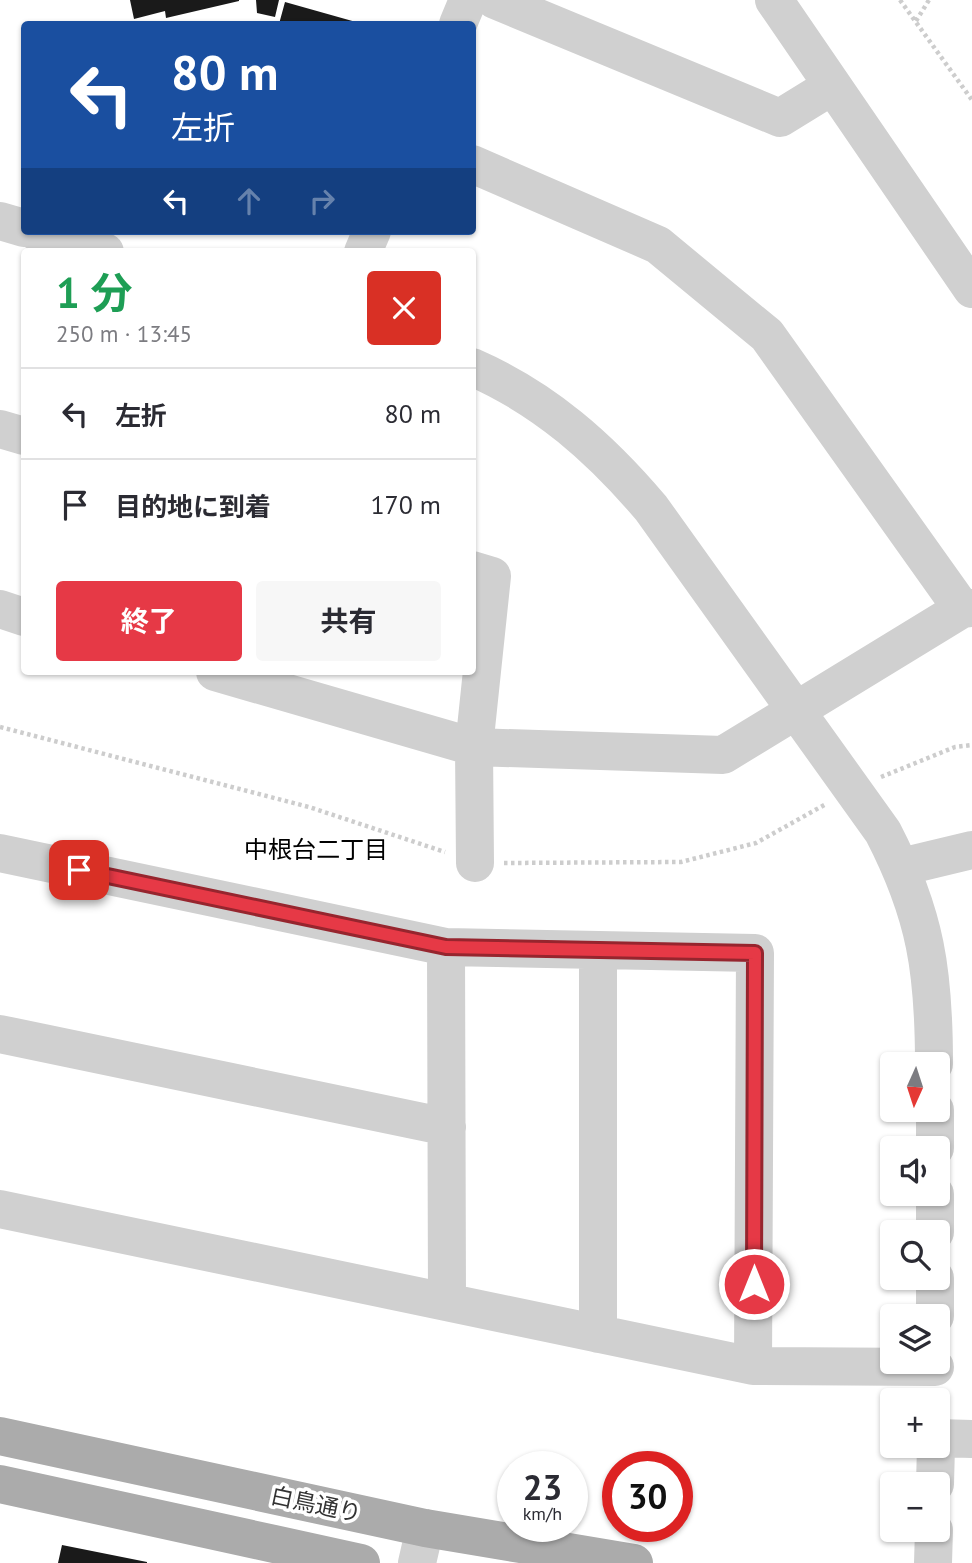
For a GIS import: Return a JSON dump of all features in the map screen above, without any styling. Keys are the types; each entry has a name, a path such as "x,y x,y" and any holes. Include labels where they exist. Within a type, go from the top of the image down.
{"main road":[{"name":"白鳥通り","path":"0,1436 421,1545 634,1563"},
{"path":"0,1484 361,1563"}],"street":[{"path":"459,21 468,0"},
{"path":"495,0 780,118 832,86"},
{"path":"775,0 972,289"},
{"path":"225,675 474,747 723,755 967,608 767,335 658,245 476,166"},
{"path":"0,221 21,227"},
{"path":"49,235 92,248"},
{"path":"476,370 537,402 611,462 650,508 883,832 901,867 925,935 931,970 934,1052"},
{"path":"0,429 21,435"},
{"path":"475,863 474,747 492,576 476,571"},
{"path":"0,609 21,616"},
{"path":"901,867 972,850"},
{"path":"0,853 446,947 755,953 753,1366"},
{"path":"446,947 447,1302"},
{"path":"598,950 598,1334"},
{"path":"0,1034 447,1127"},
{"path":"0,1209 753,1366 935,1376"},
{"path":"950,1438 972,1439"},
{"path":"933,1563 934,1542"}],"path":[{"path":"900,0 972,100"},
{"path":"916,21 929,0"}],"building":[{"path":"130,0 239,1 166,18 165,11 134,19"},
{"path":"256,0 279,0 275,17 257,13"},
{"path":"285,2 352,21 280,21"},
{"path":"62,1545 147,1562 147,1563 58,1563"}],"district":[{"name":"中根台二丁目","path":"316,849"}],"route":[{"path":"79,870 446,947 755,953 754,1284"}]}
